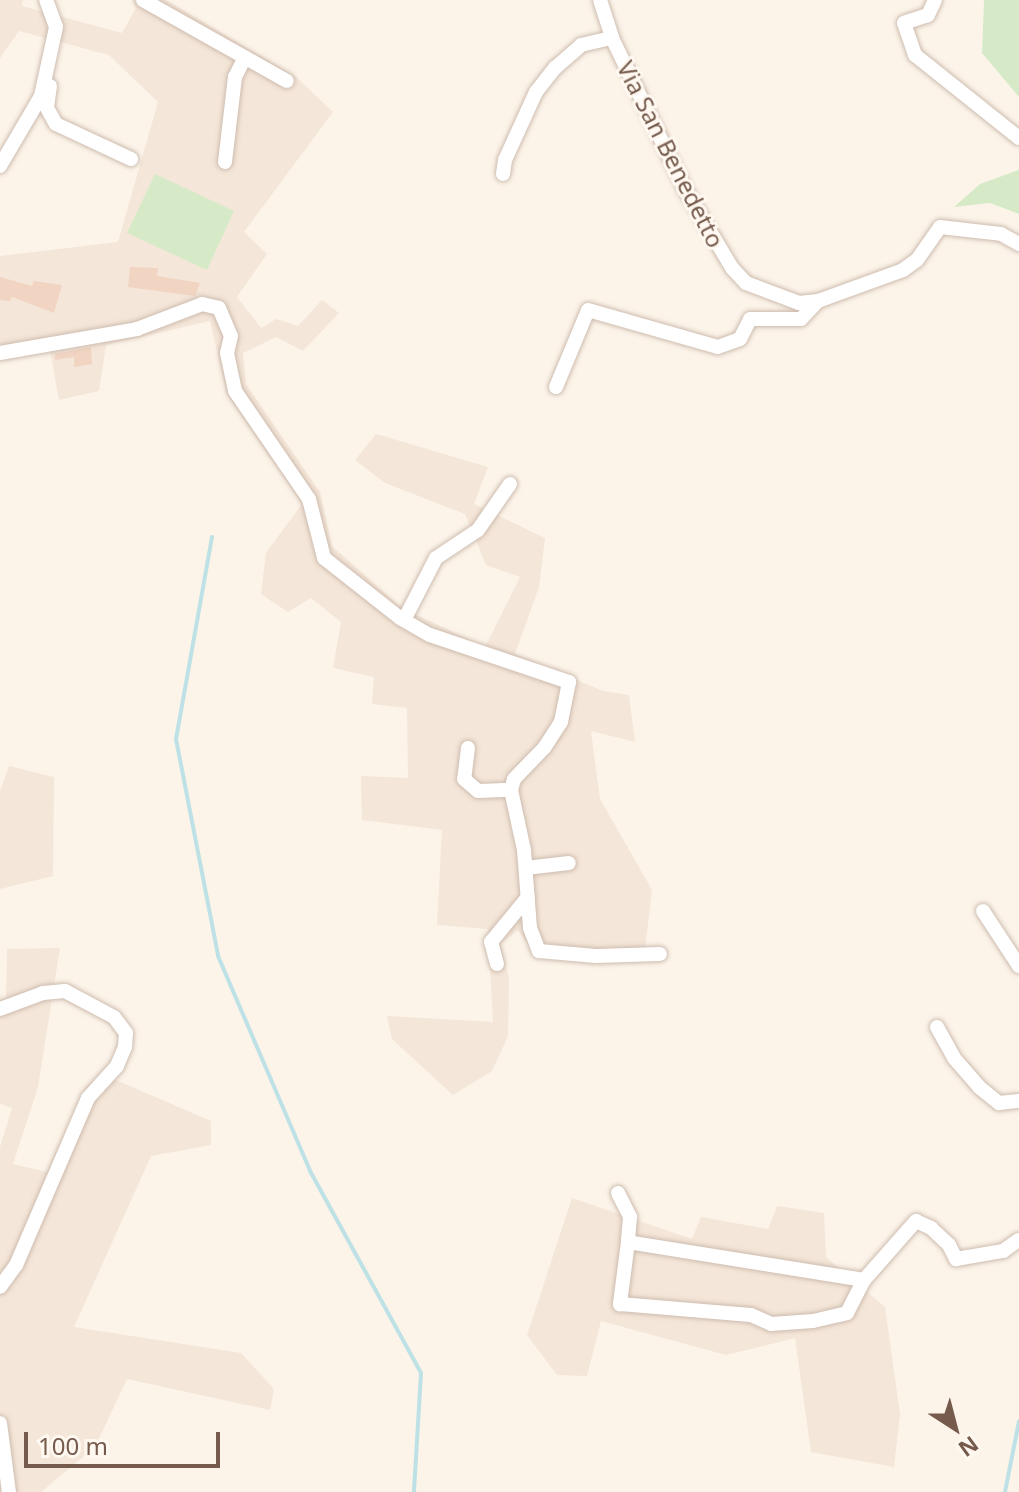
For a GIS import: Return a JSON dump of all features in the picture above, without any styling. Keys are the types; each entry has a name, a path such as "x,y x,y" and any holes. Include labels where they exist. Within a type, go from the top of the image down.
{"street":[{"path":"0,166 41,96 56,27 46,0"},
{"path":"143,0 287,81"},
{"name":"Via San Benedetto","path":"600,0 612,38 686,191 732,268 756,289 799,303 818,301 903,270 917,260 940,227 1001,234 1019,244"},
{"path":"935,0 935,7 928,15 904,23 915,55 1019,138"},
{"path":"503,174 505,160 536,92 555,68 581,45 612,38"},
{"path":"50,55 56,57 47,108 56,124 131,159"},
{"path":"225,162 235,77 245,57"},
{"path":"556,387 588,310 718,347 740,339 750,319 801,319 818,301"},
{"path":"0,353 137,329 202,304 219,308 231,336 227,353 235,391 309,499 324,558 404,620 430,635 569,682 561,722 544,748 514,779 511,790 526,868 530,928 539,951 596,956 660,954"},
{"path":"404,620 436,558 478,530 510,484"},
{"path":"468,748 464,779 478,791 511,790"},
{"path":"526,868 569,863"},
{"path":"497,964 491,942 528,897"},
{"path":"983,911 1019,966"},
{"path":"0,1009 43,993 65,991 114,1017 126,1033 125,1047 117,1066 88,1098 16,1265 0,1287"},
{"path":"937,1027 954,1058 979,1087 999,1103 1019,1101"},
{"path":"618,1193 630,1217 620,1304 751,1315 771,1324 813,1321 847,1313 864,1280 916,1221 931,1228 949,1245 956,1259 1003,1251 1019,1240"},
{"path":"628,1242 864,1280"},
{"path":"0,1423 9,1492"}],"shaded area":[{"path":"0,0 23,0 22,6 122,33 136,8 132,0 166,0 295,76 333,112 244,232 267,254 237,297 261,328 276,319 298,326 322,300 339,313 303,351 276,337 243,353 246,384 320,492 332,546 402,608 485,647 520,577 486,565 465,514 385,483 355,460 376,434 488,467 474,504 545,538 539,587 515,654 603,691 629,695 635,742 591,731 600,799 652,890 644,958 536,956 518,930 500,944 509,978 508,1036 492,1071 453,1095 392,1039 387,1016 493,1022 488,929 437,925 442,830 362,820 361,776 408,778 407,708 372,704 374,677 333,668 341,622 311,598 288,612 261,594 266,553 302,504 227,395 210,321 106,345 99,391 59,400 50,350 0,358 0,256 118,242 158,102 109,55 19,31 0,58"},
{"path":"9,766 54,777 53,876 0,889 0,791"},
{"path":"60,948 38,1087 13,1164 47,1172 86,1086 104,1075 211,1121 211,1145 151,1156 74,1327 241,1353 274,1389 270,1410 127,1379 95,1447 41,1492 0,1492 0,1147 12,1108 0,1104 0,1000 6,999 7,949"},
{"path":"572,1198 692,1239 701,1217 768,1229 777,1206 824,1213 826,1257 885,1307 900,1414 894,1467 811,1452 795,1338 726,1355 601,1321 587,1376 557,1375 527,1335"}],"green space":[{"path":"984,0 1019,0 1019,97 982,53"},
{"path":"1019,170 1019,214 990,203 954,207 980,184"},
{"path":"155,174 234,211 207,270 127,233"}],"building":[{"path":"130,267 158,268 157,276 200,283 195,296 128,287"},
{"path":"0,277 32,286 34,281 62,285 54,313 12,297 10,301 0,300"},
{"path":"91,347 92,364 74,367 74,357 55,360 55,354"}],"waterway":[{"path":"212,537 176,739 218,956 310,1171 421,1373 414,1492"},
{"path":"1005,1492 1019,1421"}]}
